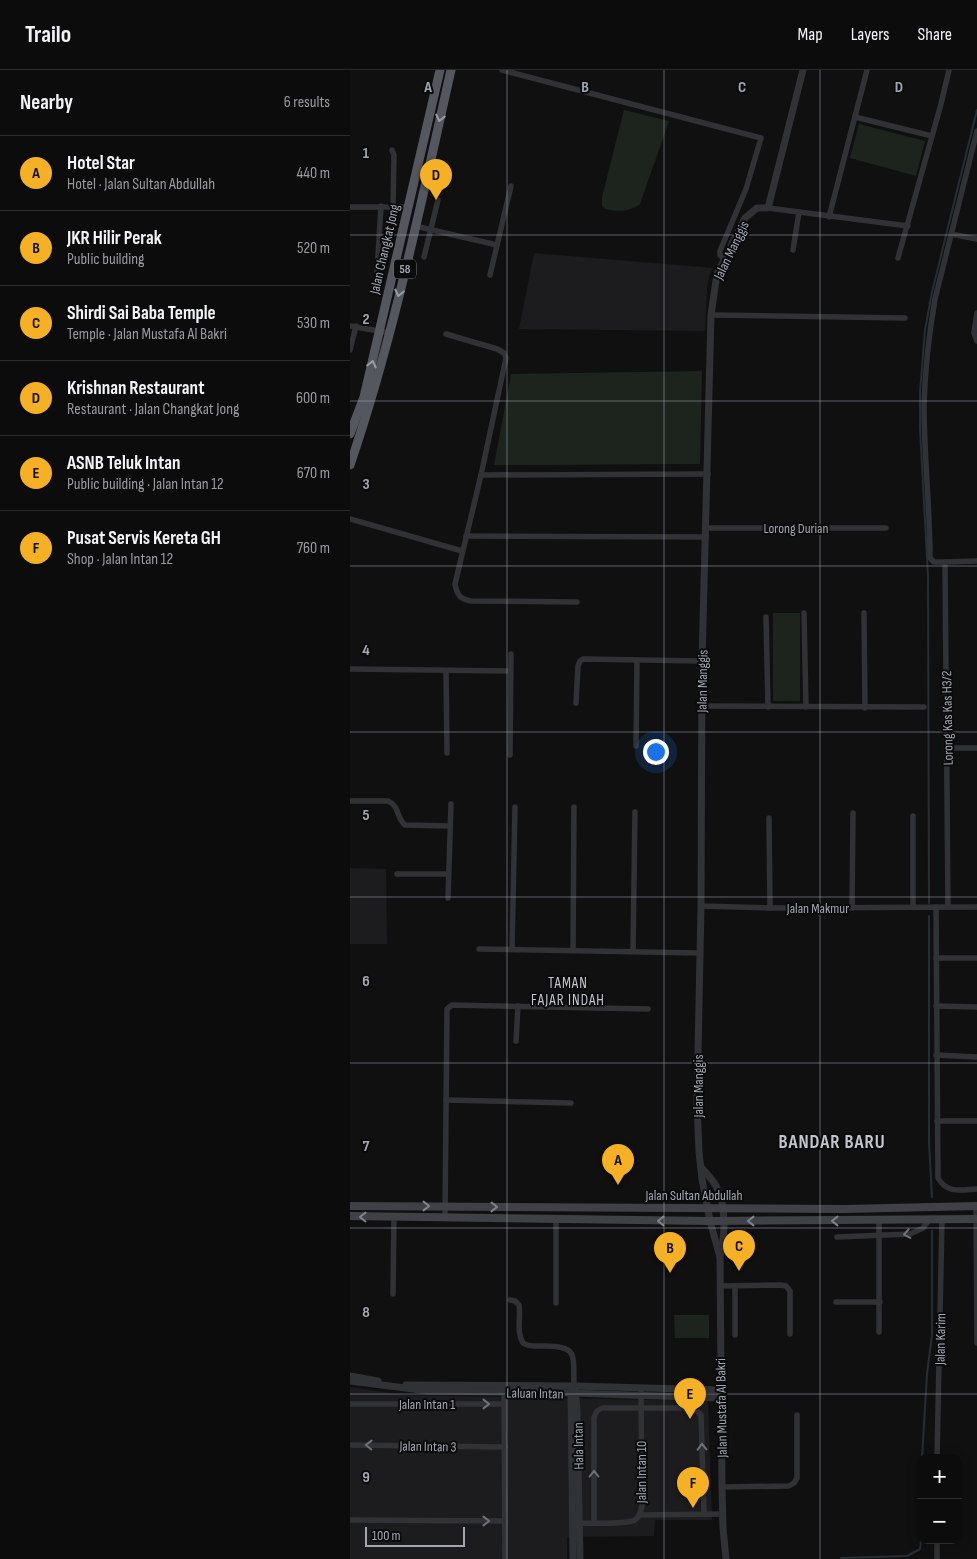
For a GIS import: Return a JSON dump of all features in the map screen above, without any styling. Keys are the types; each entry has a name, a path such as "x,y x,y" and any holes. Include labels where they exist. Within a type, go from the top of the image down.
{"highway":[{"name":"Jalan Changkat Jong","path":"350,434 364,397 440,70"},
{"name":"Jalan Changkat Jong","path":"350,465 390,332 451,70"}],"main road":[{"name":"Jalan Sultan Abdullah","path":"350,1206 860,1209 976,1206"},
{"path":"860,1209 874,1214 879,1221 886,1214 899,1208"},
{"name":"Jalan Sultan Abdullah","path":"350,1216 556,1220 942,1220 976,1222"}],"street":[{"path":"502,70 761,138 746,189 720,251 720,255 724,259"},
{"path":"803,70 768,208 908,226"},
{"path":"829,217 867,70"},
{"path":"898,258 932,136 948,70"},
{"path":"855,117 932,136"},
{"path":"977,131 931,323 926,360 924,404 930,558 934,562 977,562"},
{"path":"392,150 394,154 393,206"},
{"path":"490,275 511,186"},
{"path":"424,257 438,200"},
{"path":"377,272 381,206"},
{"path":"350,207 408,207"},
{"name":"Jalan Manggis","path":"710,1221 700,1167 697,1103 701,906 702,661 711,314 715,283 724,259 745,218 757,208 768,208"},
{"path":"793,250 799,212"},
{"path":"415,226 497,245"},
{"path":"951,234 977,239"},
{"path":"977,313 974,333 977,342"},
{"path":"711,314 905,318"},
{"path":"350,350 353,326 390,332"},
{"path":"446,334 497,349 504,353 506,358 481,475 462,551 455,584 456,593 462,599 471,601 577,602"},
{"path":"481,475 708,474"},
{"path":"350,519 462,551"},
{"name":"Lorong Durian","path":"706,528 886,528"},
{"path":"466,536 706,537"},
{"name":"Lorong Kas Kas H3/2","path":"945,562 948,907"},
{"path":"804,613 806,707"},
{"path":"864,613 865,708"},
{"path":"766,617 768,707"},
{"path":"510,755 511,654"},
{"path":"576,703 580,661 583,659 702,661"},
{"path":"636,746 637,660"},
{"path":"350,670 510,671"},
{"path":"446,671 447,753"},
{"path":"702,706 924,707"},
{"path":"947,748 977,748"},
{"path":"350,801 388,801 393,803 396,806 400,821 405,825 450,826"},
{"path":"448,898 451,804"},
{"path":"512,949 515,807"},
{"path":"573,950 574,808"},
{"path":"633,952 635,812"},
{"path":"852,908 853,814"},
{"path":"913,816 913,907"},
{"path":"769,818 770,908"},
{"path":"397,874 448,874"},
{"name":"Jalan Makmur","path":"701,906 977,908"},
{"path":"936,907 938,1178 949,1189 977,1189"},
{"path":"479,949 700,953"},
{"path":"936,958 977,958"},
{"path":"445,1218 449,1006 452,1004 648,1009"},
{"path":"516,1041 518,1006"},
{"path":"936,1006 977,1007"},
{"path":"936,1055 977,1057"},
{"path":"446,1100 570,1103"},
{"path":"937,1121 977,1121"},
{"path":"700,1167 717,1187 722,1208"},
{"path":"976,1206 977,1343"},
{"name":"Jalan Mustafa Al Bakri","path":"722,1208 724,1221 723,1244 720,1257 722,1487 726,1559"},
{"path":"393,1294 394,1217"},
{"path":"556,1220 556,1303"},
{"path":"837,1237 879,1237 910,1234 918,1231 929,1220"},
{"name":"Jalan Karim","path":"937,1454 942,1220"},
{"name":"Jalan Mustafa Al Bakri","path":"710,1221 720,1257"},
{"path":"879,1221 880,1332"},
{"path":"720,1286 781,1284 786,1286 790,1291 790,1334"},
{"path":"735,1286 735,1335"},
{"path":"510,1300 519,1304 520,1334 523,1343 532,1346 560,1345 570,1351 574,1364 574,1391"},
{"path":"836,1302 880,1302"},
{"name":"Laluan Intan","path":"350,1376 408,1385 721,1394"},
{"name":"Laluan Intan","path":"350,1381 429,1391 504,1389"},
{"path":"504,1389 505,1559"},
{"name":"Hala Intan","path":"574,1391 576,1523 580,1559"},
{"name":"Jalan Intan 10","path":"576,1523 628,1522 637,1519 639,1515 642,1506 641,1392"},
{"name":"Jalan Intan 1","path":"350,1404 504,1404"},
{"path":"594,1523 594,1417 597,1411 602,1408 689,1408 701,1415 704,1513"},
{"path":"722,1487 788,1486 794,1483 796,1478 798,1415"},
{"name":"Jalan Intan 3","path":"350,1445 505,1447"},
{"path":"639,1515 723,1514"},
{"path":"350,1520 505,1521"},
{"name":"Hala Intan","path":"573,1559 576,1523"},
{"path":"937,1544 937,1559"}],"shaded area":[{"path":"624,110 669,121 640,204 628,210 615,211 605,209 602,205 602,197"},
{"path":"859,124 925,141 916,176 850,158"},
{"path":"534,253 713,268 709,276 707,288 705,331 519,329"},
{"path":"702,371 700,464 494,465 511,374"},
{"path":"773,613 800,613 800,701 773,701"},
{"path":"350,868 386,869 387,944 350,944"},
{"path":"674,1315 709,1315 709,1338 675,1338"},
{"path":"350,1387 404,1395 708,1401 712,1520 655,1520 654,1536 567,1537 567,1559 350,1559"}],"waterway":[{"path":"929,903 928,576 920,429 920,392 925,330 932,292 977,110"},
{"path":"929,916 929,1143 932,1197"},
{"path":"922,1454 927,1374 932,1335 932,1231"},
{"path":"841,1558 907,1556 920,1549 921,1544"}],"place":[{"name":"Krishnan Restaurant","path":"436,200"},
{"name":"Hotel Star","path":"618,1185"},
{"name":"Shirdi Sai Baba Temple","path":"739,1271"},
{"name":"JKR Hilir Perak","path":"670,1273"},
{"name":"ASNB Teluk Intan","path":"690,1419"},
{"name":"Pusat Servis Kereta GH","path":"693,1508"}],"district":[{"name":"TAMAN FAJAR INDAH","path":"568,992"},
{"name":"BANDAR BARU","path":"832,1141"}]}
